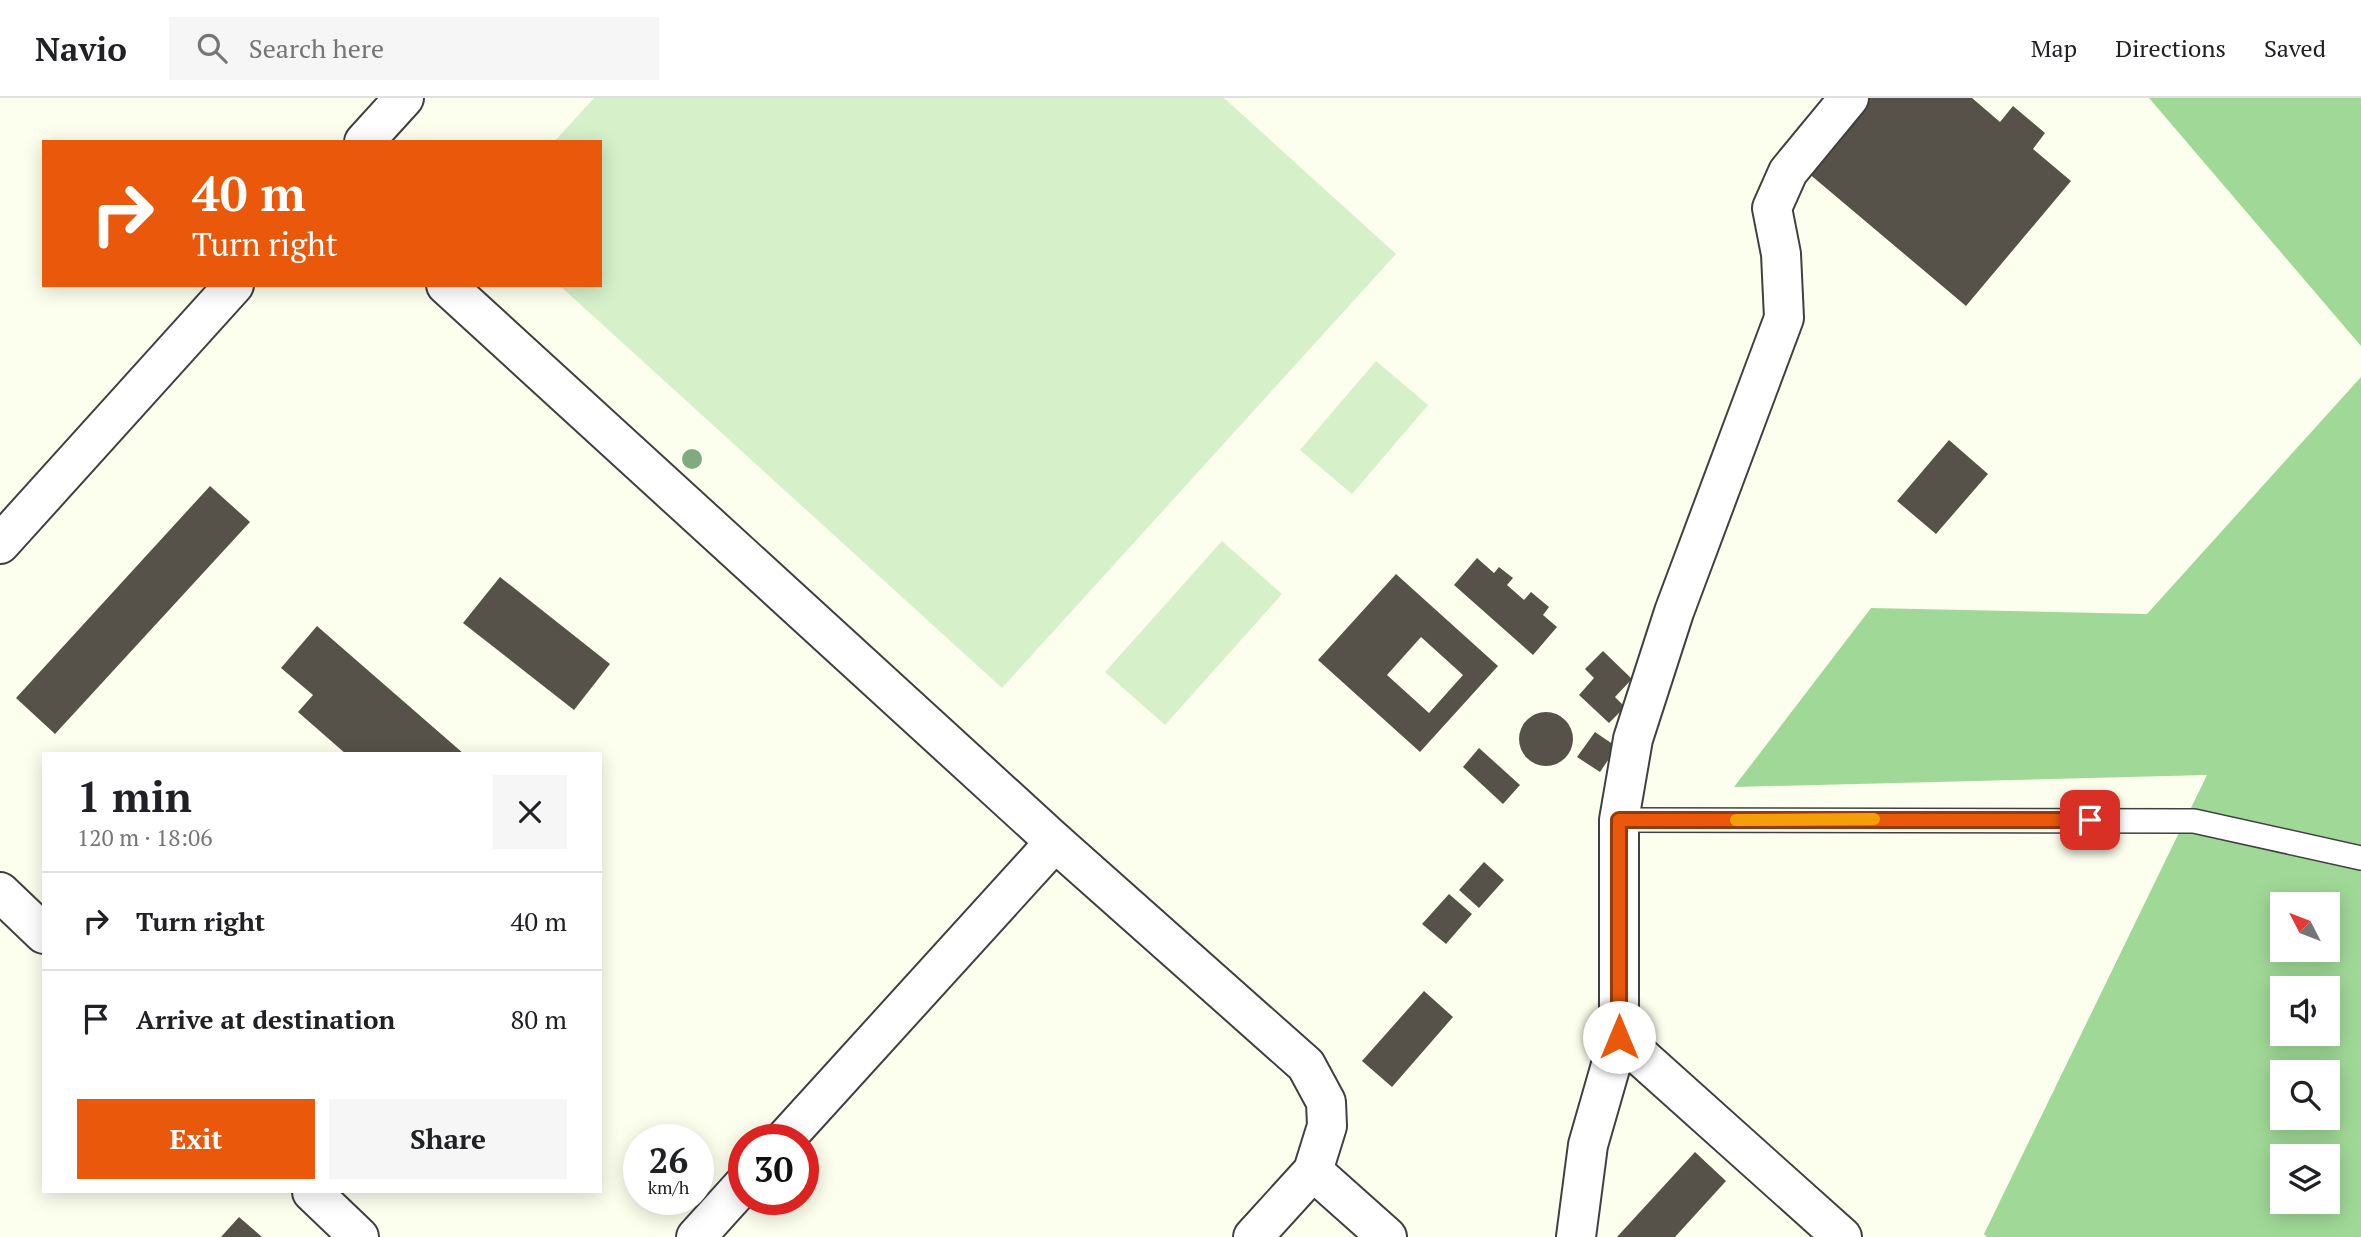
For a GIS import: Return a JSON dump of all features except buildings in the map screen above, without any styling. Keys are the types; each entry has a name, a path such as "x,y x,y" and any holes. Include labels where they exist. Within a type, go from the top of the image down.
{"street":[{"path":"366,140 404,98"},
{"path":"1576,1237 1588,1145 1619,1037 1619,820 1633,739 1674,612 1784,318 1781,254 1772,208 1788,172 1849,98"},
{"path":"0,544 232,287"},
{"path":"448,287 1055,842 1306,1065 1326,1102 1327,1126 1313,1171 1253,1237"},
{"path":"799,1124 1055,842"},
{"path":"0,892 42,932"},
{"path":"1619,1037 1842,1237"},
{"path":"1313,1171 1387,1237"},
{"path":"313,1193 359,1237"},
{"path":"696,1237 728,1202"}],"lane":[{"path":"1619,820 2194,821 2361,858"}],"green space":[{"path":"594,98 1224,98 1396,254 1002,688 561,287 602,287 602,140 556,140"},
{"path":"2149,98 2361,98 2361,346"},
{"path":"1376,361 1428,405 1352,494 1300,450"},
{"path":"2361,377 2361,1237 1987,1237 1984,1234 2207,775 1734,787 1871,608 2147,614"},
{"path":"1222,541 1282,594 1165,725 1105,672"}],"slow traffic":[{"path":"1736,820 1874,819"}],"route":[{"path":"1619,1037 1619,820 2090,820"}]}
